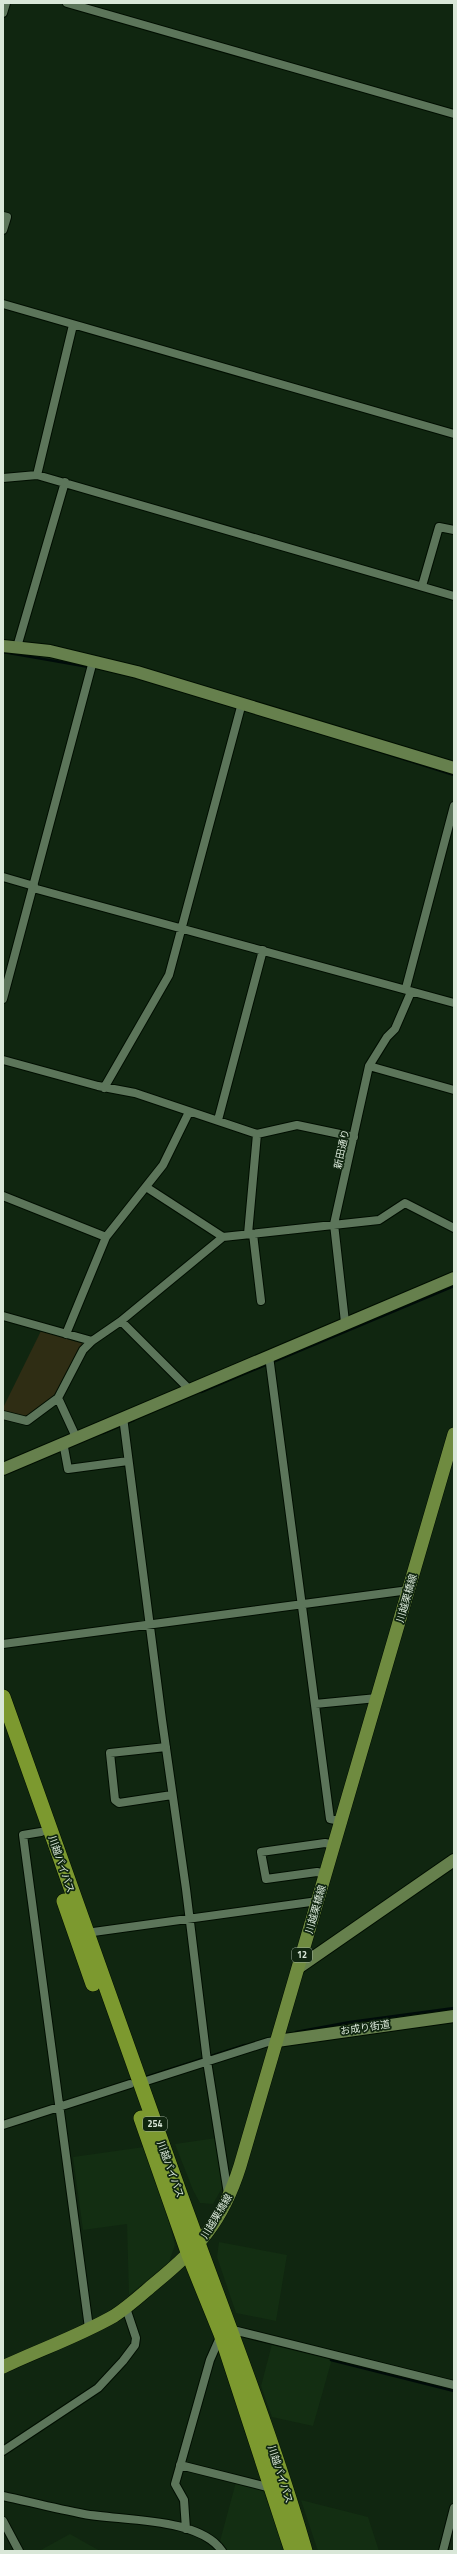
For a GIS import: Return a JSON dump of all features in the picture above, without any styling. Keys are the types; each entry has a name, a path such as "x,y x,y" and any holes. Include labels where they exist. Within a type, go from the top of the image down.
{"highway":[{"name":"川越バイパス","path":"3,1697 86,1933 135,2084"},
{"name":"川越バイパス","path":"3,1723 41,1832 135,2084 194,2250 289,2494 305,2551"},
{"name":"川越バイパス","path":"227,2332 271,2488 292,2551"}],"main road":[{"name":"川越栗橋線","path":"3,2367 89,2328 126,2308 194,2250 228,2197 240,2166 454,1434"}],"street":[{"path":"3,13 6,3"},
{"path":"67,3 454,114"},
{"path":"3,216 7,217 3,230"},
{"path":"3,304 454,434"},
{"path":"37,474 73,325"},
{"path":"3,478 37,474 454,596"},
{"path":"17,647 65,482"},
{"path":"422,586 440,527 454,530"},
{"path":"3,646 17,647 93,661 242,703 454,768"},
{"path":"3,999 93,661"},
{"path":"104,1088 169,975 242,703"},
{"name":"新田通り","path":"345,1322 334,1224 369,1066 387,1037 395,1029 408,990 454,806"},
{"path":"3,877 33,887 454,1003"},
{"path":"218,1120 263,950"},
{"path":"3,1060 104,1088 135,1093 257,1134 297,1125 354,1137"},
{"path":"369,1066 454,1090"},
{"path":"66,1334 106,1237 146,1187 172,1149 189,1112"},
{"path":"257,1134 250,1234 261,1301"},
{"path":"146,1187 222,1237"},
{"path":"3,1196 106,1237"},
{"path":"3,1415 27,1421 58,1398 83,1350 92,1341 121,1321 222,1237 379,1220 405,1203 454,1228"},
{"path":"3,1469 63,1442 190,1390 345,1322 454,1278"},
{"path":"3,1316 92,1341"},
{"path":"121,1321 190,1390"},
{"path":"269,1356 303,1604 330,1819 341,1821"},
{"path":"58,1398 76,1437"},
{"path":"123,1417 207,2061 228,2197"},
{"path":"63,1442 68,1469 128,1461"},
{"path":"3,1644 409,1590"},
{"path":"315,1704 377,1698"},
{"path":"166,1747 110,1753 115,1800 119,1803 172,1795"},
{"path":"41,1832 23,1835 89,2328"},
{"path":"326,1874 317,1872 266,1879 261,1852 325,1843 334,1845"},
{"path":"298,1968 454,1860"},
{"path":"86,1933 318,1901"},
{"name":"お成り街道","path":"277,2041 454,2016"},
{"path":"3,2125 60,2106 277,2041"},
{"path":"3,2451 98,2388 123,2361 135,2345 136,2338 126,2308"},
{"path":"186,2529 184,2500 175,2484 210,2360 227,2332 454,2385"},
{"path":"180,2466 271,2488"},
{"path":"3,2496 83,2514 186,2529 215,2540 222,2551"},
{"path":"443,2551 454,2508"},
{"path":"3,2521 19,2551"}],"shaded area":[{"path":"41,1331 84,1344 56,1396 26,1419 3,1413 3,1408"},
{"path":"216,2138 222,2188 213,2204 200,2203 193,2190 175,2144"},
{"path":"144,2147 161,2191 175,2245 169,2262 129,2295 127,2224 83,2230 73,2157"},
{"path":"219,2242 287,2255 276,2321 236,2313 217,2257"},
{"path":"272,2344 332,2359 313,2426 272,2417 261,2386"},
{"path":"236,2482 263,2490 285,2551 225,2551 220,2541"},
{"path":"301,2500 368,2517 379,2551 318,2551"},
{"path":"70,2534 100,2551 39,2551"}],"waterway":[{"path":"3,652 89,667"},
{"path":"359,745 454,775"},
{"path":"201,1392 454,1286"},
{"path":"103,1433 134,1420"},
{"path":"296,2032 350,2022 454,2008"},
{"path":"143,2078 245,2045"},
{"path":"331,2360 454,2391"}]}
